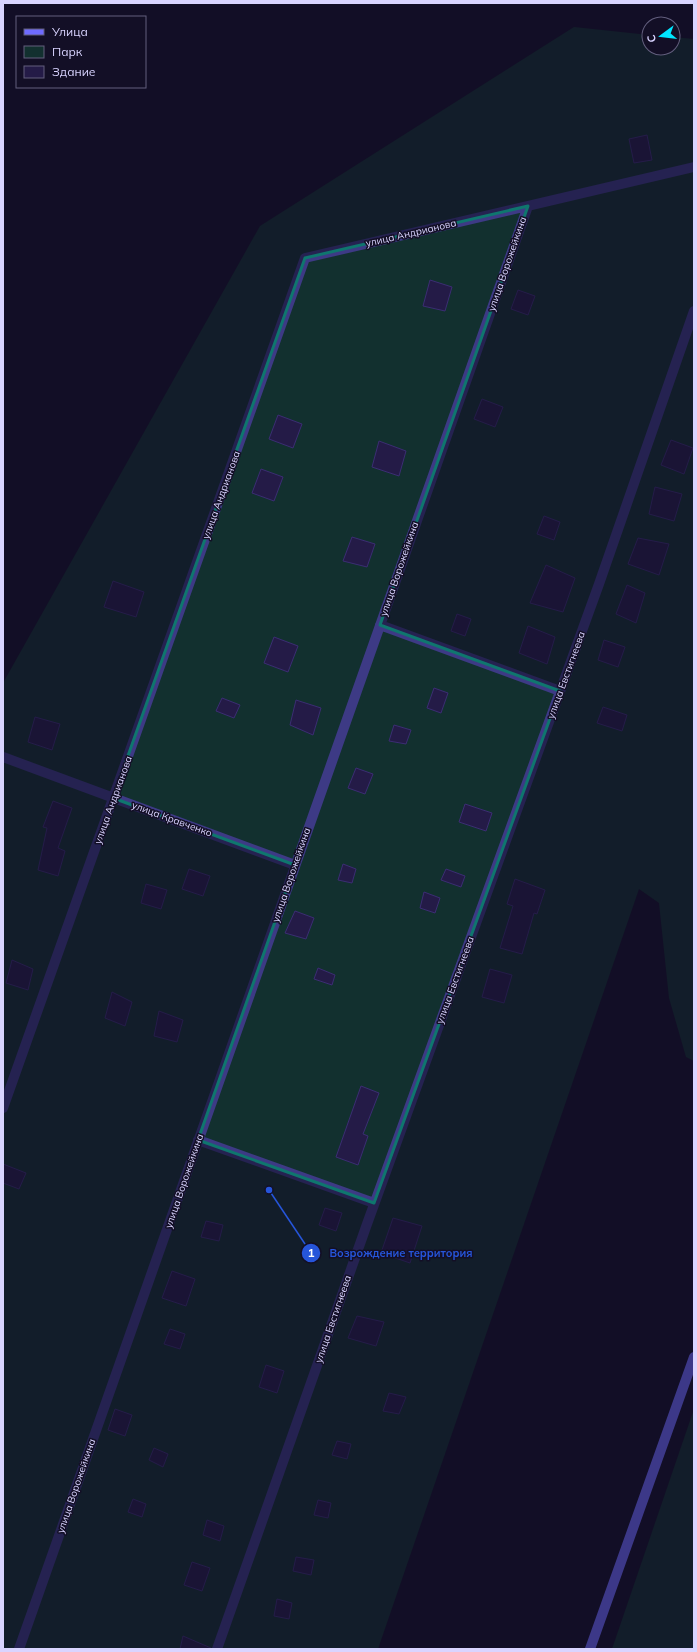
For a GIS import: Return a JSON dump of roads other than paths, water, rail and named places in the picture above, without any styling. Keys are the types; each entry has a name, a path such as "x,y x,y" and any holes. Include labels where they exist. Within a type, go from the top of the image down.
{"main road":[{"path":"590,1649 694,1357"}],"street":[{"name":"улица Андрианова","path":"3,1108 305,258 694,167"},
{"name":"улица Ворожейкина","path":"19,1649 528,206"},
{"name":"улица Евстигнеева","path":"217,1649 374,1203 560,691 694,311"},
{"path":"380,625 560,691"},
{"name":"улица Кравченко","path":"3,757 295,865"},
{"path":"198,1140 374,1203"}],"place":[{"name":"Возрождение территория","path":"269,1190"}]}
